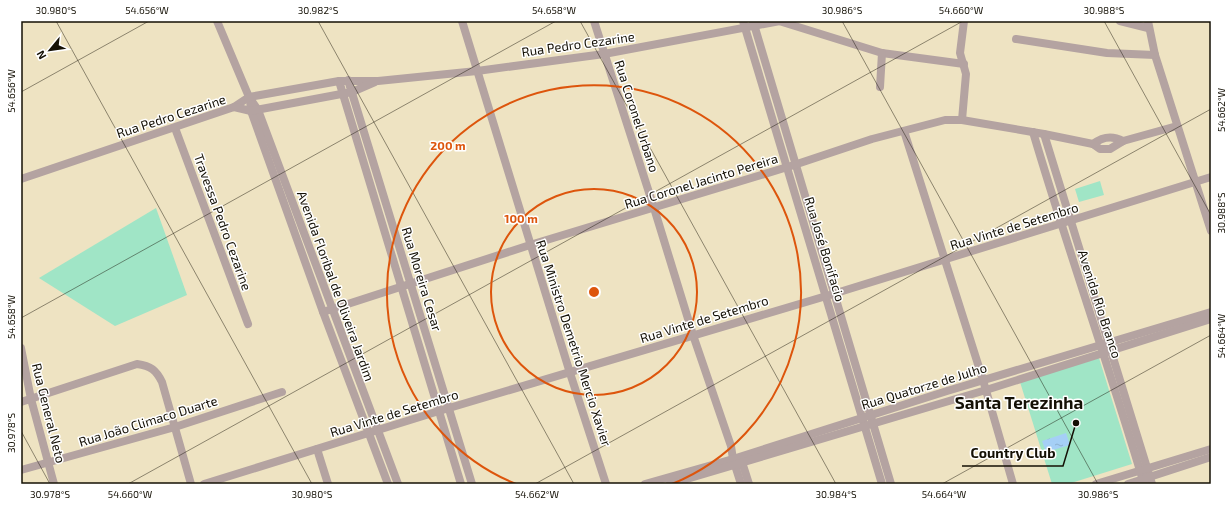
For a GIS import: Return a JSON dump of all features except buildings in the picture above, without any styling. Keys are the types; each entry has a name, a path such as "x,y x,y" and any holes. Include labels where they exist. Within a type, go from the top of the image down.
{"street":[{"name":"Avenida Floribal de Oliveira Jardim","path":"217,21 249,97 323,312 377,431 398,484"},
{"name":"Rua Coronel Urbano","path":"594,21 654,208 692,335 731,446 749,484"},
{"name":"Rua Pedro Cezarine","path":"249,97 339,81 378,81 477,71 604,54 744,25 780,21"},
{"path":"780,21 882,53 964,64"},
{"path":"962,120 966,74 960,53 964,21"},
{"path":"1120,21 1148,24 1155,55 1211,231"},
{"name":"Rua Ministro Demetrio Mercio Xavier","path":"462,23 530,245 606,484"},
{"name":"Rua José Bonifacio","path":"754,24 791,166"},
{"name":"Rua José Bonifacio","path":"744,25 791,166 830,295 867,420 882,484"},
{"path":"1016,39 1107,54 1155,55"},
{"path":"880,87 882,53"},
{"name":"Rua Moreira Cesar","path":"348,80 347,93 439,411 462,484"},
{"name":"Rua Moreira Cesar","path":"339,81 347,93 411,282 472,484"},
{"name":"Rua Pedro Cezarine","path":"21,179 234,107 254,111 347,93 378,81"},
{"path":"298,88 301,102"},
{"path":"234,107 249,97"},
{"name":"Avenida Floribal de Oliveira Jardim","path":"254,111 332,308 345,360 368,434 388,484"},
{"name":"Rua Coronel Jacinto Pereira","path":"323,312 411,282 791,166 872,139 945,120 962,120 1044,134 1092,144 1100,149 1110,149 1123,141 1177,126"},
{"name":"Travessa Pedro Cezarine","path":"175,128 248,324"},
{"path":"904,131 983,380 1012,484"},
{"name":"Avenida Rio Branco","path":"1033,132 1060,223 1107,348"},
{"name":"Avenida Rio Branco","path":"1044,134 1147,481"},
{"name":"Rua Vinte de Setembro","path":"204,484 448,408 570,373 945,260 1211,177"},
{"name":"Rua Quatorze de Julho","path":"1107,348 1211,312"},
{"name":"Rua Quatorze de Julho","path":"867,420 907,413 986,390 1031,375 1060,362 1211,319"},
{"name":"Rua General Neto","path":"21,348 31,399 54,484"},
{"name":"Rua Quatorze de Julho","path":"645,484 673,481 867,420 905,404 947,391 1030,366 1060,362"},
{"path":"21,402 137,364 149,366 156,371 162,382 191,484"},
{"path":"1030,366 1031,375"},
{"path":"947,391 949,400"},
{"name":"Rua João Climaco Duarte","path":"21,470 175,427 282,392"},
{"path":"905,404 907,413"},
{"name":"Rua José Bonifacio","path":"867,420 891,484"},
{"path":"1096,484 1211,448"},
{"path":"317,449 328,484"},
{"path":"1128,484 1147,481 1211,458"},
{"name":"Rua Coronel Urbano","path":"738,461 740,484"}],"green space":[{"path":"1100,181 1104,195 1079,202 1075,189"},
{"path":"156,208 187,295 115,326 39,278"},
{"path":"1099,358 1132,464 1068,484 1052,484 1020,382"}],"water":[{"path":"1066,433 1070,445 1046,452 1042,441"}],"place":[{"name":"Country Club","path":"1076,423"}],"district":[{"name":"Santa Terezinha","path":"1019,403"}]}
